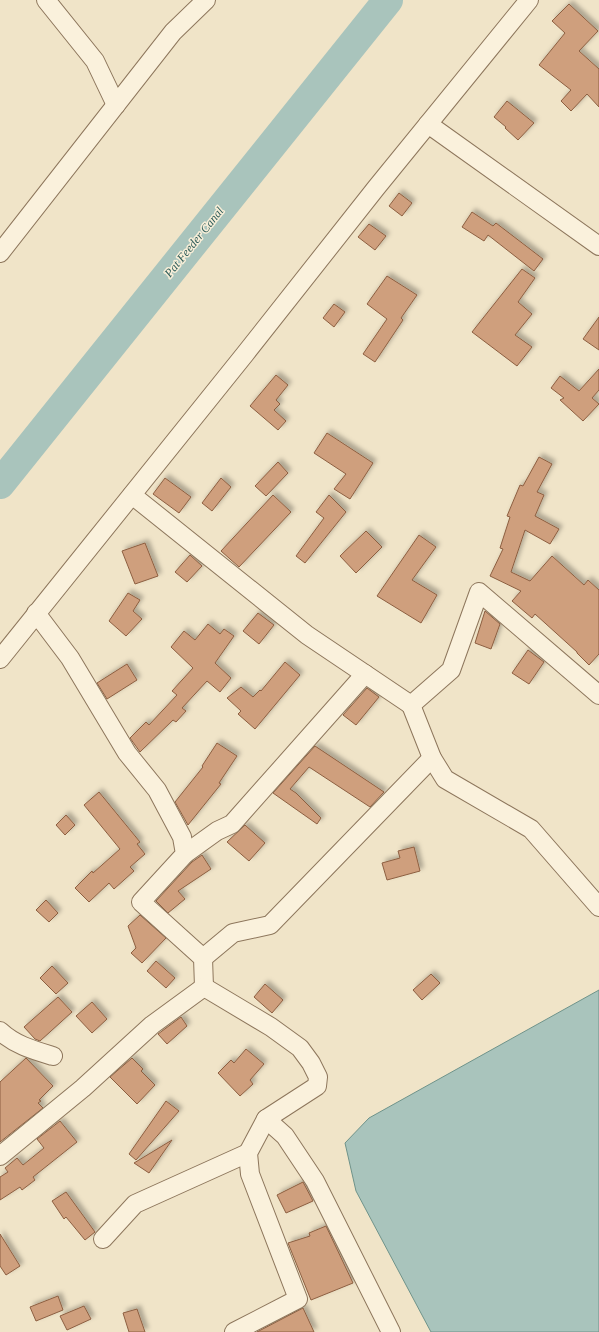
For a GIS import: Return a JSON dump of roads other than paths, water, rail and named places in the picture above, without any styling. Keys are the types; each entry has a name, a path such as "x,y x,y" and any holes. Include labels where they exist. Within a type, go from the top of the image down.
{"street":[{"path":"46,0 95,61 116,105"},
{"path":"0,253 174,32 206,0"},
{"path":"0,659 529,0"},
{"path":"428,124 599,246"},
{"path":"132,495 307,635 411,705 432,758 445,779 532,829 599,907"},
{"path":"411,705 451,670 479,592 599,695"},
{"path":"36,614 70,658 126,753 157,790 182,837 185,854"},
{"path":"204,988 203,958 141,902 185,854 217,831 232,824 365,674"},
{"path":"203,958 233,933 270,925 432,758"},
{"path":"204,988 270,1026 300,1048 311,1063 318,1077 317,1086 266,1118 248,1153 250,1174 298,1299 234,1332"},
{"path":"0,1156 83,1088 152,1025 204,988"},
{"path":"0,1031 8,1038 28,1049 53,1056"},
{"path":"266,1118 285,1136 315,1181 392,1332"},
{"path":"103,1238 135,1204 248,1153"}],"water":[{"path":"599,990 599,1332 431,1332 356,1191 345,1143 369,1118"}],"waterway":[{"name":"Pat Feeder Canal","path":"0,484 388,0"}]}
